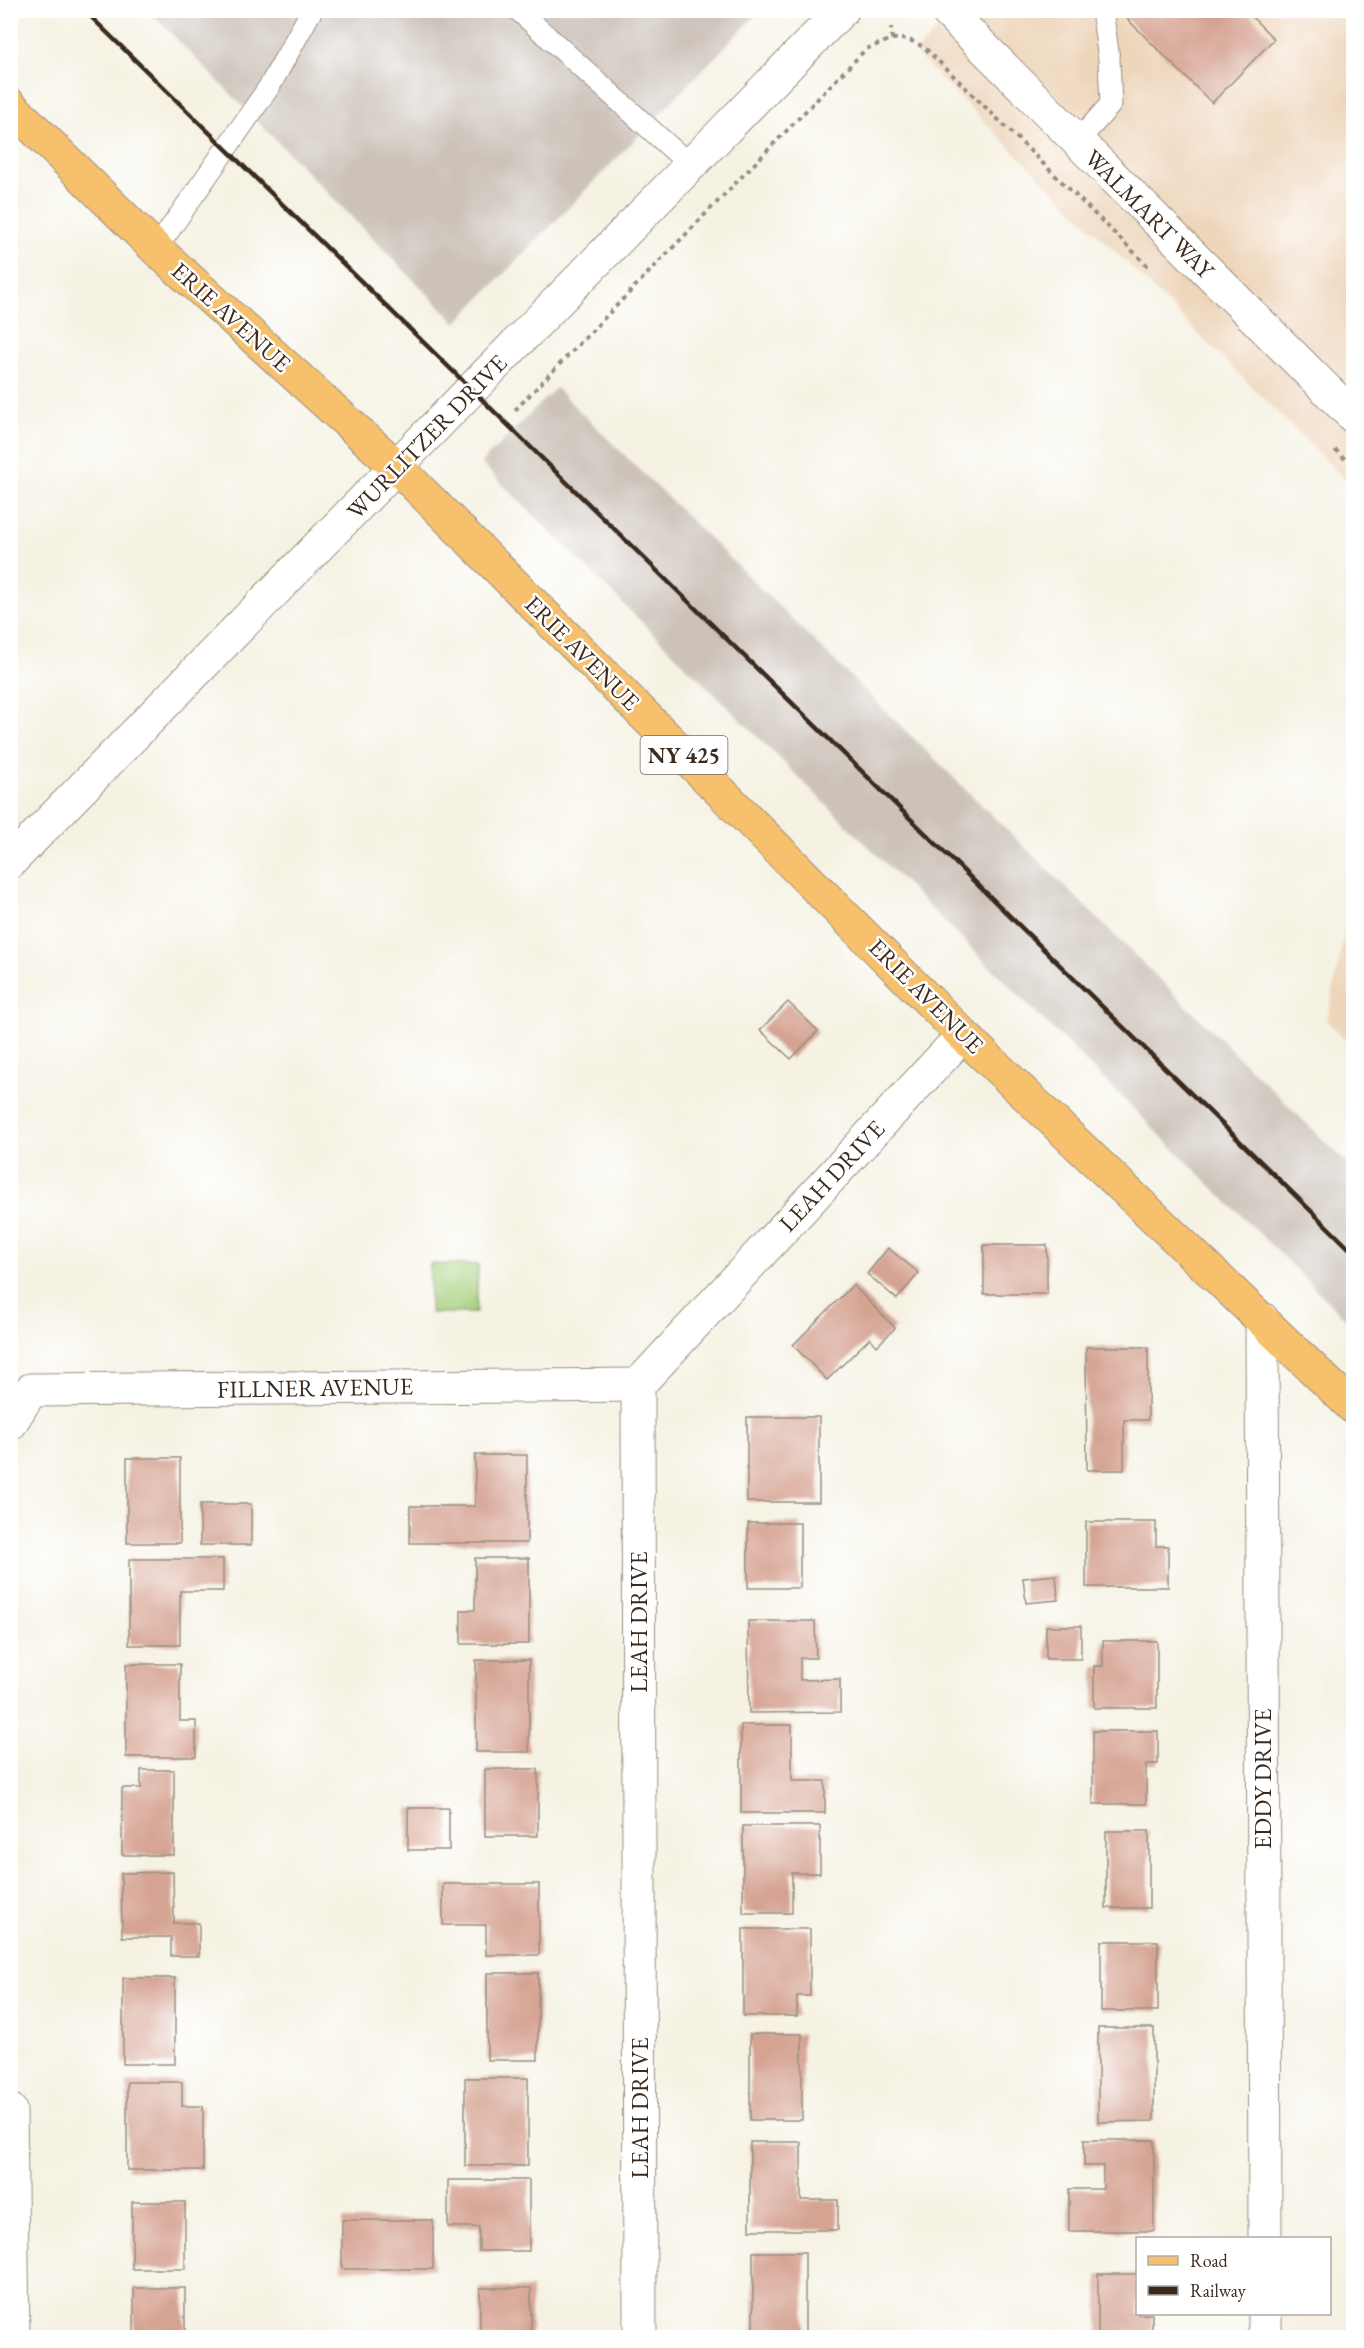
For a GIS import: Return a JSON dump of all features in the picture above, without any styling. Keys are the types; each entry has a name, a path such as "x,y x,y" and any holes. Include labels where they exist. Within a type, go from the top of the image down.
{"main road":[{"name":"ERIE AVENUE","path":"10,105 156,249 398,468 963,1035 1353,1408"}],"street":[{"name":"WURLITZER DRIVE","path":"10,862 398,468 842,10"},
{"name":"WALMART WAY","path":"946,10 1353,417"},
{"name":"LEAH DRIVE","path":"640,2337 638,1384 963,1035"},
{"name":"EDDY DRIVE","path":"1262,1319 1264,2237"},
{"name":"FILLNER AVENUE","path":"10,1424 31,1390 638,1384"},
{"path":"10,2110 13,2337"},
{"path":"1265,2315 1265,2337"}],"lane":[{"path":"156,249 269,87 312,10"},
{"path":"518,10 691,166"},
{"path":"1077,142 1111,104 1109,58 1102,10"}],"path":[{"path":"891,27 892,39"},
{"path":"515,410 866,49 892,39 906,38 917,42 927,50 1157,275"},
{"path":"1328,442 1353,467"},
{"path":"1353,825 1351,835 1353,836"}],"shaded area":[{"path":"149,11 760,11 456,323"},
{"path":"954,11 1353,11 1353,487 915,53"},
{"path":"556,388 1353,1169 1353,1326 481,463"},
{"path":"1353,889 1353,1048 1327,1021"}],"green space":[{"path":"430,1264 478,1265 476,1313 430,1313"}],"building":[{"path":"1118,10 1245,10 1274,39 1212,103"},
{"path":"788,1002 818,1031 791,1059 760,1030"},
{"path":"984,1245 1047,1245 1047,1294 984,1294"},
{"path":"888,1248 919,1273 897,1299 867,1274"},
{"path":"853,1285 895,1328 877,1346 870,1338 827,1380 793,1345"},
{"path":"1086,1347 1148,1347 1148,1420 1124,1420 1124,1470 1087,1470"},
{"path":"747,1417 819,1417 819,1502 747,1502"},
{"path":"475,1455 527,1455 527,1543 410,1543 410,1506 475,1506"},
{"path":"127,1458 180,1458 180,1543 127,1543"},
{"path":"200,1504 251,1504 251,1545 200,1545"},
{"path":"1086,1522 1156,1522 1156,1546 1168,1546 1168,1587 1086,1587"},
{"path":"748,1523 800,1523 800,1588 748,1588"},
{"path":"475,1558 529,1558 529,1644 461,1644 461,1610 475,1610"},
{"path":"129,1559 223,1559 223,1591 180,1591 180,1645 129,1645"},
{"path":"1056,1575 1058,1600 1026,1603 1023,1578"},
{"path":"748,1621 815,1621 816,1658 800,1658 800,1680 840,1679 840,1712 749,1713"},
{"path":"1046,1626 1081,1626 1081,1659 1046,1659"},
{"path":"1103,1641 1157,1641 1157,1708 1094,1708 1094,1666 1103,1666"},
{"path":"476,1660 529,1660 529,1752 476,1752"},
{"path":"126,1664 180,1664 180,1721 196,1721 196,1757 126,1757"},
{"path":"741,1725 792,1725 792,1781 825,1781 825,1813 741,1813"},
{"path":"1093,1731 1158,1731 1158,1764 1146,1764 1146,1804 1093,1804"},
{"path":"485,1769 538,1769 538,1836 485,1836"},
{"path":"141,1770 174,1770 174,1855 122,1855 122,1788 141,1788"},
{"path":"408,1808 449,1808 449,1850 408,1850"},
{"path":"743,1826 820,1826 820,1873 792,1873 792,1913 743,1913"},
{"path":"1106,1831 1149,1831 1149,1908 1106,1908"},
{"path":"173,1872 174,1923 199,1923 199,1956 171,1956 171,1937 122,1937 121,1873"},
{"path":"443,1884 539,1884 539,1955 486,1955 486,1925 443,1925"},
{"path":"743,1929 810,1929 810,1996 797,1996 797,2016 743,2016"},
{"path":"1101,1941 1158,1941 1158,2011 1101,2011"},
{"path":"487,1973 538,1973 538,2060 487,2060"},
{"path":"123,1978 175,1978 175,2064 123,2064"},
{"path":"1098,2028 1154,2028 1154,2121 1098,2122"},
{"path":"750,2034 802,2034 802,2120 750,2120"},
{"path":"465,2078 528,2078 528,2166 465,2166"},
{"path":"127,2082 182,2082 182,2106 203,2106 203,2170 127,2170"},
{"path":"1084,2140 1154,2140 1154,2231 1069,2231 1069,2189 1103,2189 1103,2166 1084,2166"},
{"path":"750,2142 801,2142 801,2200 838,2200 838,2230 750,2230"},
{"path":"448,2180 529,2180 529,2251 479,2251 479,2227 448,2227"},
{"path":"132,2202 185,2202 185,2269 132,2269"},
{"path":"342,2220 433,2220 433,2269 342,2269"},
{"path":"753,2252 805,2252 805,2338 753,2338"},
{"path":"1098,2274 1136,2274 1136,2315 1152,2315 1152,2334 1098,2334"},
{"path":"134,2288 185,2288 185,2338 134,2338"},
{"path":"480,2288 531,2288 531,2338 480,2338"}],"railway":[{"path":"84,10 1354,1253"}]}
